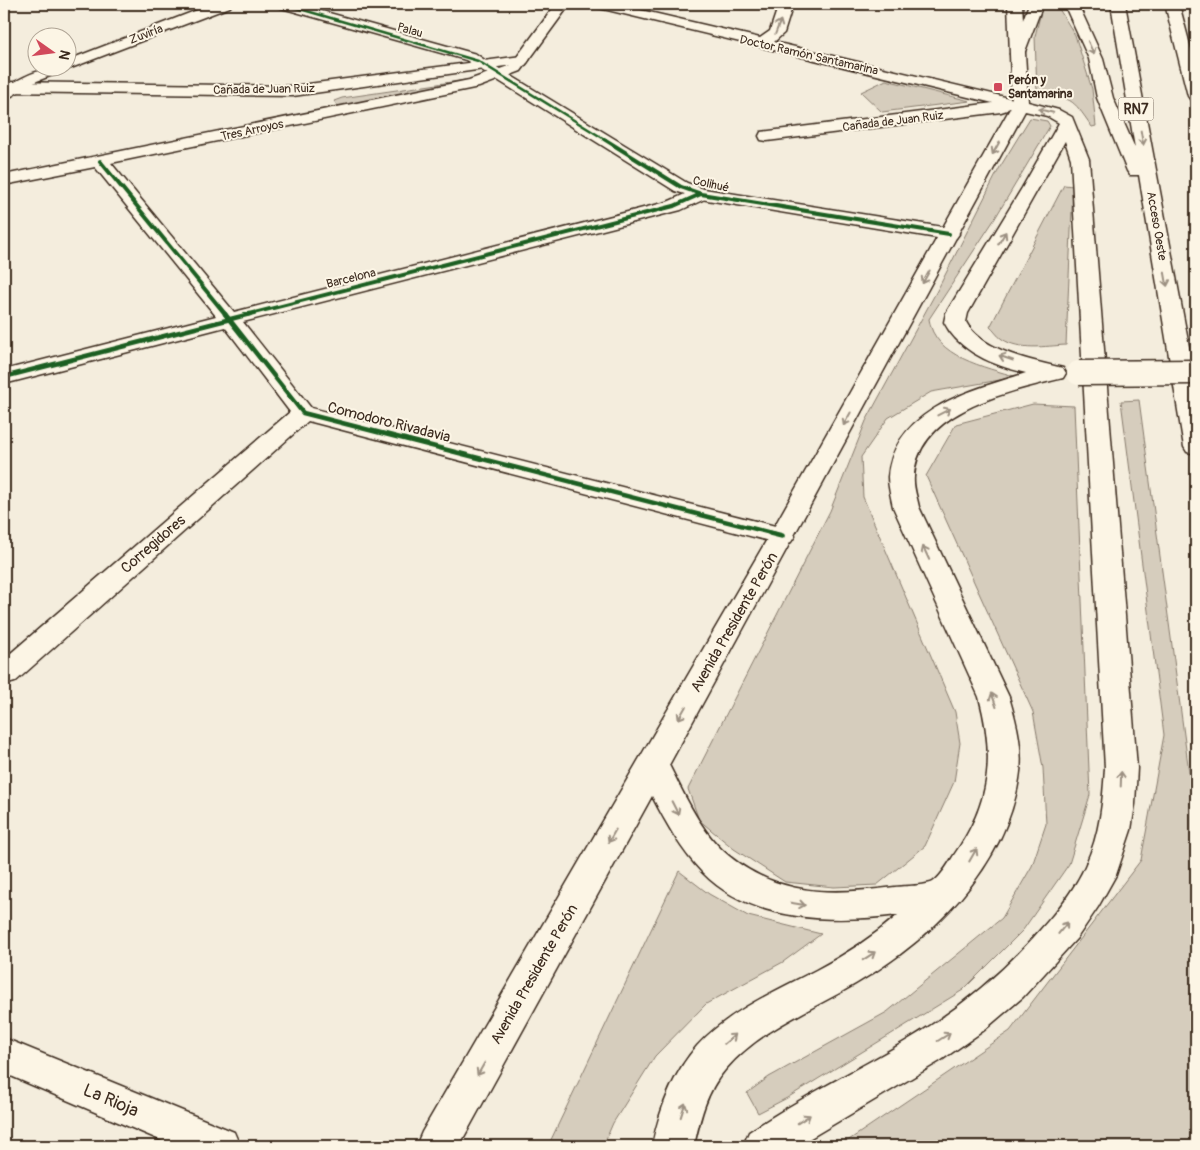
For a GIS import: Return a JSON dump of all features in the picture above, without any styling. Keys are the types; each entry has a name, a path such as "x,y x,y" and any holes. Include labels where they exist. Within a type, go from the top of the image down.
{"main road":[{"name":"Zuviría","path":"78,61 224,4"},
{"name":"Palau","path":"283,4 471,57 492,70"},
{"name":"Cañada de Juan Ruiz","path":"7,91 256,101 310,98 461,77 492,70 522,60 563,4"},
{"name":"Doctor Ramón Santamarina","path":"599,4 1020,105 1058,115 1066,120 1066,124"},
{"path":"762,44 776,33 786,4"},
{"path":"1015,4 1020,105"},
{"path":"1017,54 1036,4"},
{"path":"1071,4 1096,59 1105,98 1155,214"},
{"name":"Acceso Oeste","path":"1118,4 1196,447"},
{"path":"1172,4 1196,96"},
{"name":"Cañada de Juan Ruiz","path":"7,91 293,91 492,70"},
{"name":"Tres Arroyos","path":"4,180 473,84 492,70"},
{"name":"Colihué","path":"492,70 681,187 701,194 949,234"},
{"path":"7,91 37,78"},
{"path":"310,98 332,113"},
{"name":"Cañada de Juan Ruiz","path":"767,136 1020,105"},
{"name":"Avenida Presidente Perón","path":"436,1146 782,536 1020,105"},
{"path":"1066,124 1031,188 957,313 955,322 959,332 974,345 1002,357 1066,373 1196,372"},
{"path":"764,1146 822,1108 904,1063 950,1034 1002,994 1043,954 1079,908 1099,874 1112,840 1120,802 1121,756 1080,159 1074,139 1066,124"},
{"path":"100,161 303,413"},
{"name":"Barcelona","path":"4,377 674,206 701,194"},
{"path":"673,1146 684,1106 698,1076 710,1058 724,1044 741,1031 848,970 880,949 916,921 944,894 961,875 974,854 996,810 1001,789 1004,742 994,697 906,507 901,479 902,468 910,443 932,418 971,400 1066,373"},
{"name":"Comodoro Rivadavia","path":"303,413 782,536"},
{"name":"Corregidores","path":"4,675 303,413"},
{"path":"653,764 680,818 702,849 716,864 754,890 795,904 818,907 864,906 944,894"},
{"name":"La Rioja","path":"4,1055 219,1146"}],"shaded area":[{"path":"1043,4 1056,4 1075,35 1092,89 1096,126 1092,127 1075,104 1070,101 1057,96 1037,93 1035,36"},
{"path":"465,80 468,82 343,107 338,106 334,101 342,98"},
{"path":"886,80 970,101 882,112 861,92"},
{"path":"1030,118 1047,121 1050,126 994,220 929,319 933,332 940,343 951,351 976,364 1017,377 931,392 888,418 861,457 863,497 955,712 960,743 954,782 925,846 877,885 834,887 785,882 734,849 699,820 688,789 830,511 866,421 940,285 1000,167"},
{"path":"1064,185 1073,186 1066,345 1033,347 1009,343 1000,338 990,327"},
{"path":"1139,400 1196,824 1196,1146 840,1146 1010,1031 1141,860 1164,735 1121,401"},
{"path":"1033,404 1074,406 1090,795 1069,864 1023,930 963,990 787,1098 758,1113 747,1093 769,1077 887,1012 1002,918 1032,866 1046,824 1043,768 1033,712 926,476 956,424"},
{"path":"679,871 709,894 748,916 821,934 783,962 706,1004 655,1056 613,1123 603,1146 548,1146"}],"cycle path":[{"path":"283,4 478,61 681,187 701,194 949,234"},
{"path":"100,161 303,413 782,536"},
{"path":"4,377 674,206 701,194"}],"place":[{"name":"Perón y Santamarina","path":"998,87"}]}
